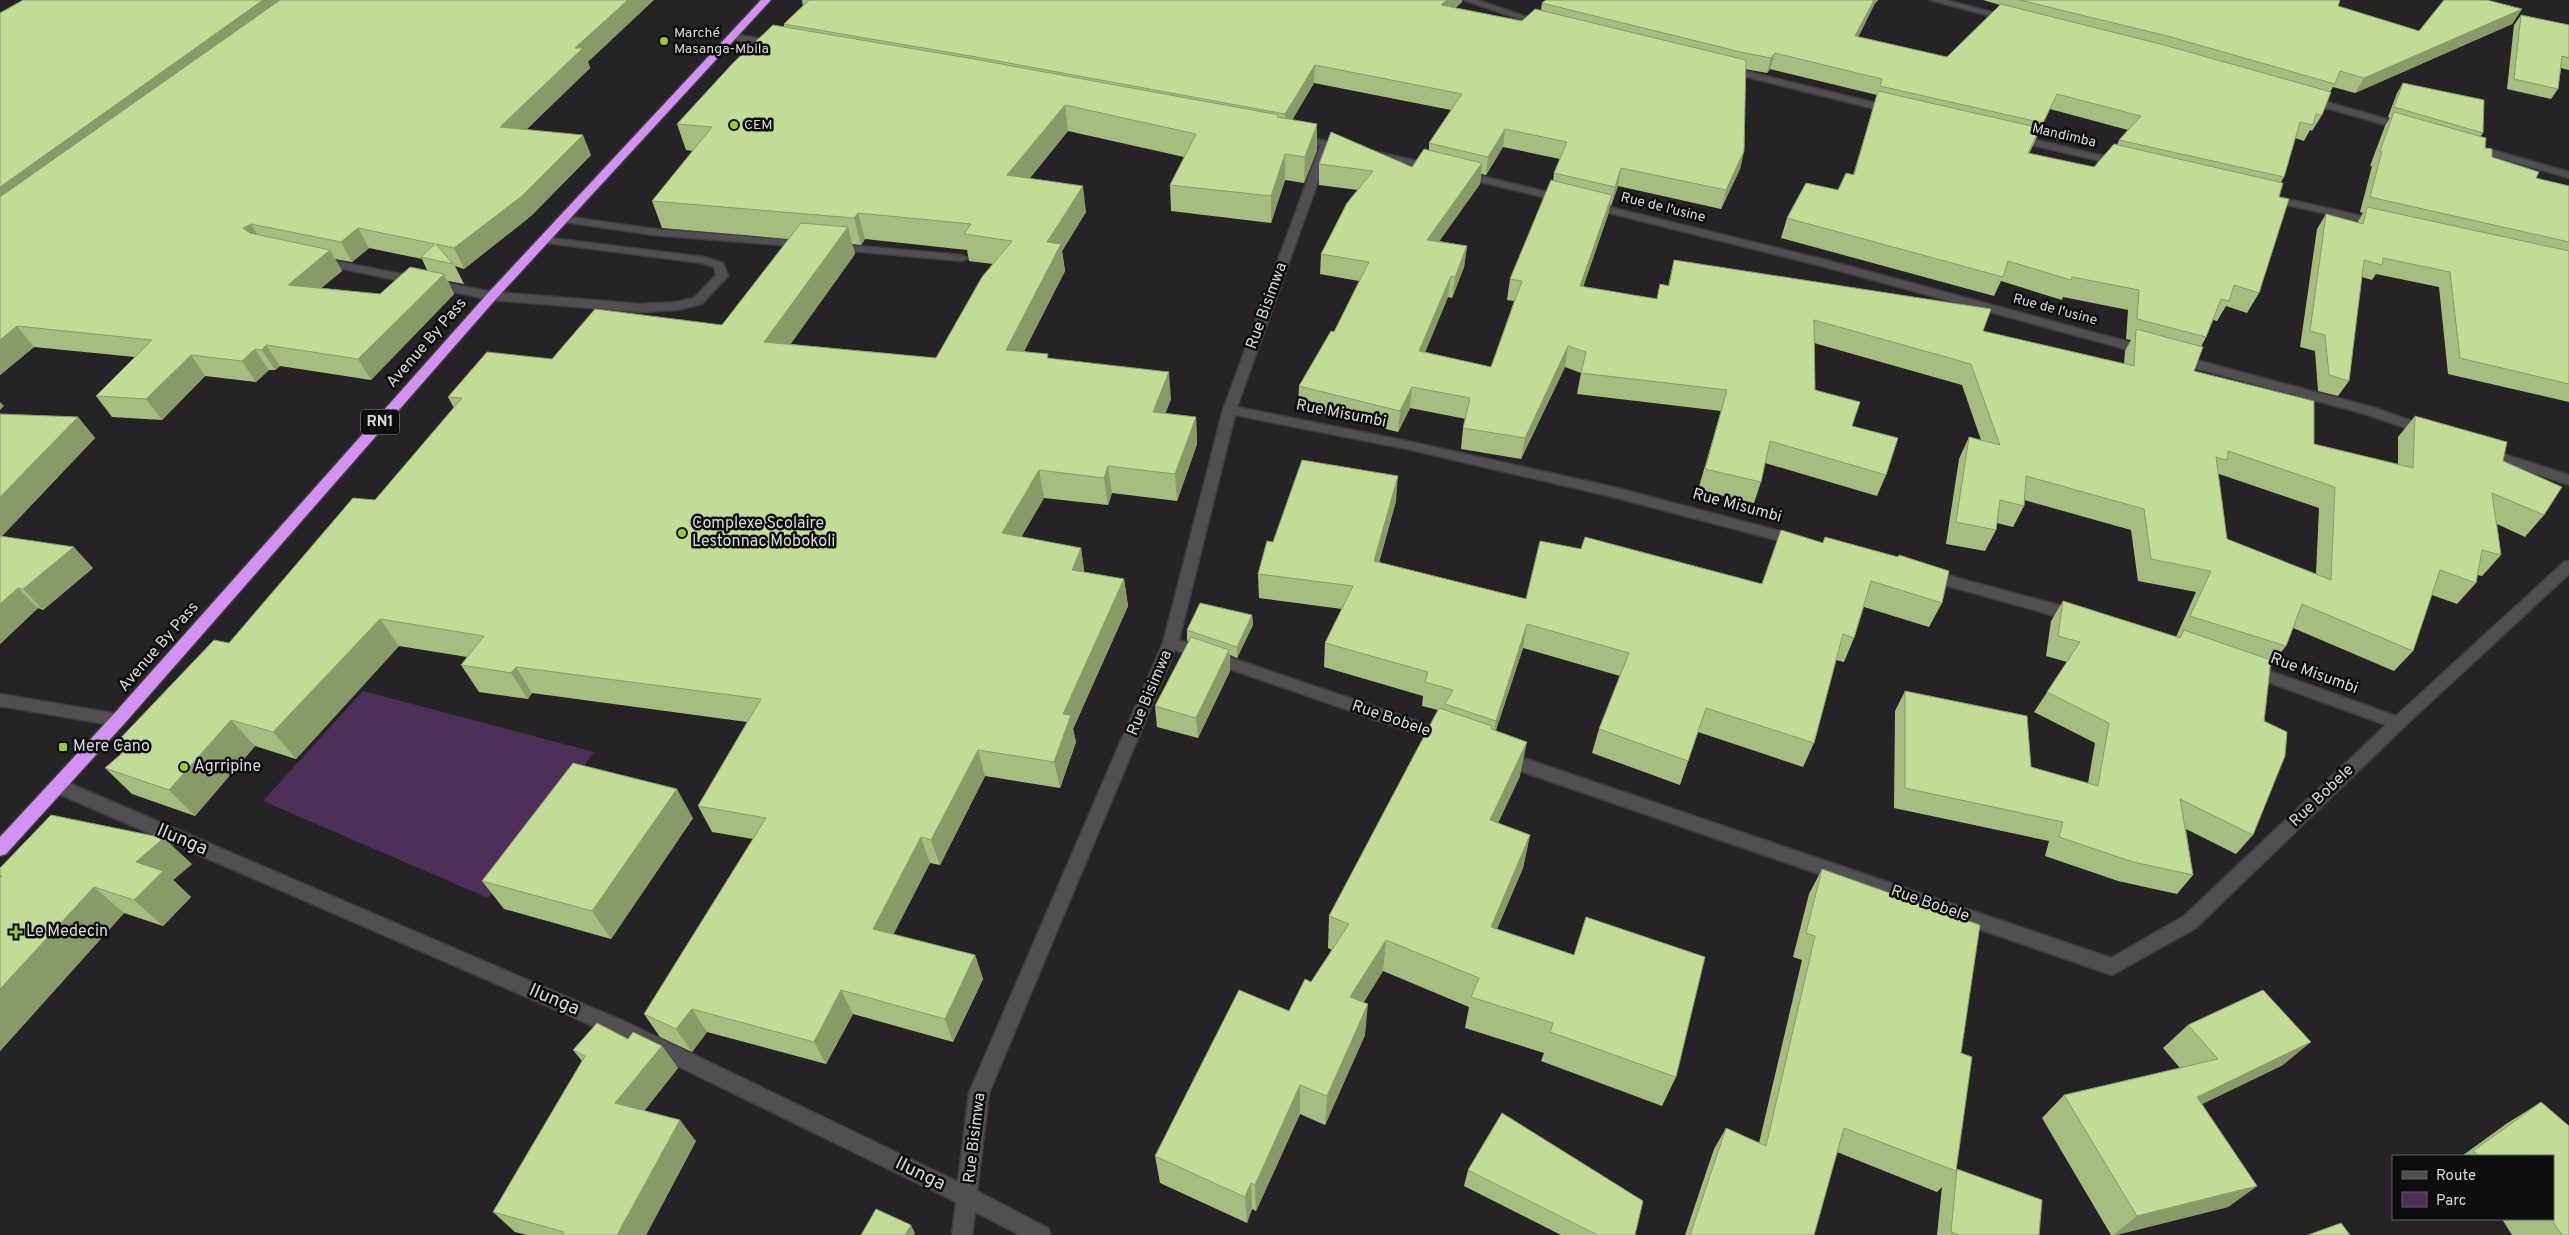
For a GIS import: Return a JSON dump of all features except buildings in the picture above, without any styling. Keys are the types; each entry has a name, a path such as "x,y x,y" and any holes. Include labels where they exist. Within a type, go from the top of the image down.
{"highway":[{"name":"Avenue By Pass","path":"0,849 118,720 492,296 766,0"}],"street":[{"path":"1468,0 1554,27"},
{"path":"1936,0 2020,21"},
{"path":"732,37 789,46"},
{"path":"1718,67 1900,112"},
{"path":"2293,95 2416,131"},
{"name":"Mandimba","path":"2006,136 2130,165"},
{"name":"Rue de l'usine","path":"1288,137 1387,156 1826,263 2370,411 2442,436"},
{"name":"Rue Bisimwa","path":"962,1235 979,1093 1171,643 1230,410 1326,144"},
{"path":"2463,145 2569,175"},
{"path":"2255,194 2389,225"},
{"path":"562,219 654,232 962,258"},
{"path":"310,259 492,296 641,308 676,306 698,301 722,276 719,265 704,260 543,240"},
{"name":"Rue Misumbi","path":"1230,410 1407,445 1613,492 1813,545"},
{"path":"2478,449 2569,480"},
{"name":"Rue Bobele","path":"1489,753 2112,967 2190,922 2398,723 2569,566"},
{"path":"1918,572 2088,619"},
{"name":"Rue Bobele","path":"1171,643 1461,743"},
{"name":"Rue Misumbi","path":"2238,666 2398,723"},
{"path":"0,700 118,720"},
{"name":"Ilunga","path":"58,786 621,1029 968,1197 1041,1235"}],"green space":[{"path":"363,691 594,752 488,898 263,801"}],"place":[{"name":"Marché Masanga-Mbila","path":"664,41"},
{"name":"CEM","path":"734,125"},
{"name":"Complexe Scolaire Lestonnac Mobokoli","path":"682,533"},
{"name":"Mere Cano","path":"63,747"},
{"name":"Agrripine","path":"184,767"},
{"name":"Le Medecin","path":"16,932"}]}
